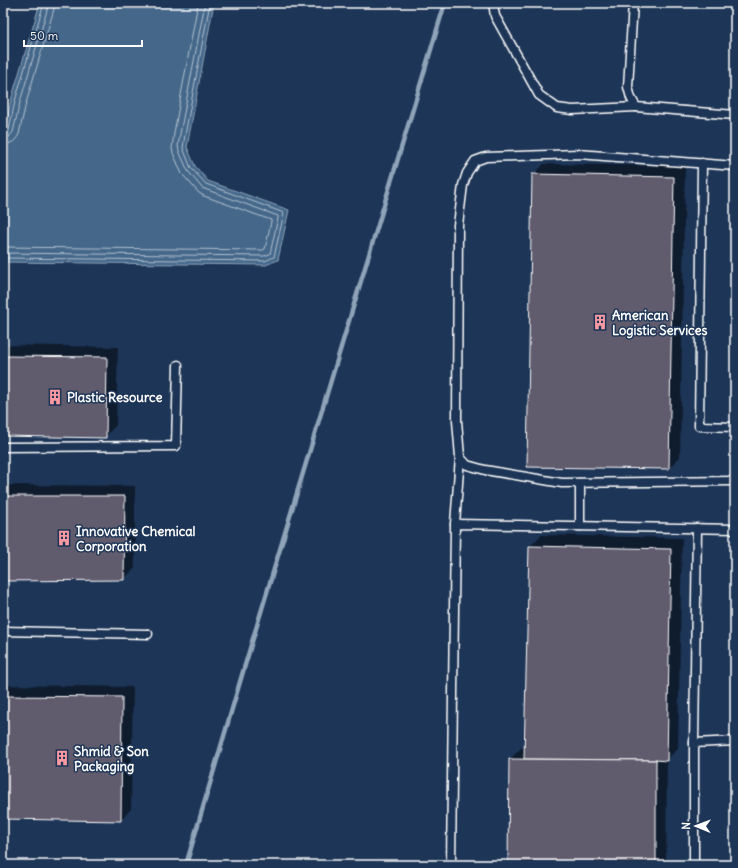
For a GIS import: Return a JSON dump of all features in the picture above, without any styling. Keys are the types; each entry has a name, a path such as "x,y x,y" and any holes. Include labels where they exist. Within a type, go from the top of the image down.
{"lane":[{"path":"493,3 495,16 539,95 557,108 572,110 636,107 735,115"},
{"path":"633,3 628,87 631,98 636,107"},
{"path":"451,865 455,524 460,457 457,421 458,225 463,185 467,172 475,161 486,157 578,154 735,166"},
{"path":"702,163 699,426 735,427"},
{"path":"3,447 176,446 178,366"},
{"path":"460,457 466,465 485,470 562,483 735,481"},
{"path":"580,483 580,526"},
{"path":"455,524 735,529"},
{"path":"694,865 697,528"},
{"path":"3,631 148,634"},
{"path":"694,743 735,741"}],"water":[{"path":"40,3 214,3 187,147 195,166 208,181 289,210 278,260 266,265 3,262 3,138 11,100"}],"building":[{"name":"American Logistic Services","path":"532,174 674,177 669,469 527,467"},
{"name":"Plastic Resource","path":"3,356 107,357 106,438 3,436"},
{"name":"Innovative Chemical Corporation","path":"3,496 125,496 124,580 3,581"},
{"path":"529,546 671,549 667,761 524,759"},
{"name":"Shmid & Son Packaging","path":"3,696 122,697 121,821 3,819"},
{"path":"509,759 656,760 656,865 508,865"}],"waterway":[{"path":"186,865 445,3"}],"place":[{"name":"American Logistic Services","path":"600,322"},
{"name":"Plastic Resource","path":"55,397"},
{"name":"Innovative Chemical Corporation","path":"64,538"},
{"name":"Shmid & Son Packaging","path":"62,758"}]}
